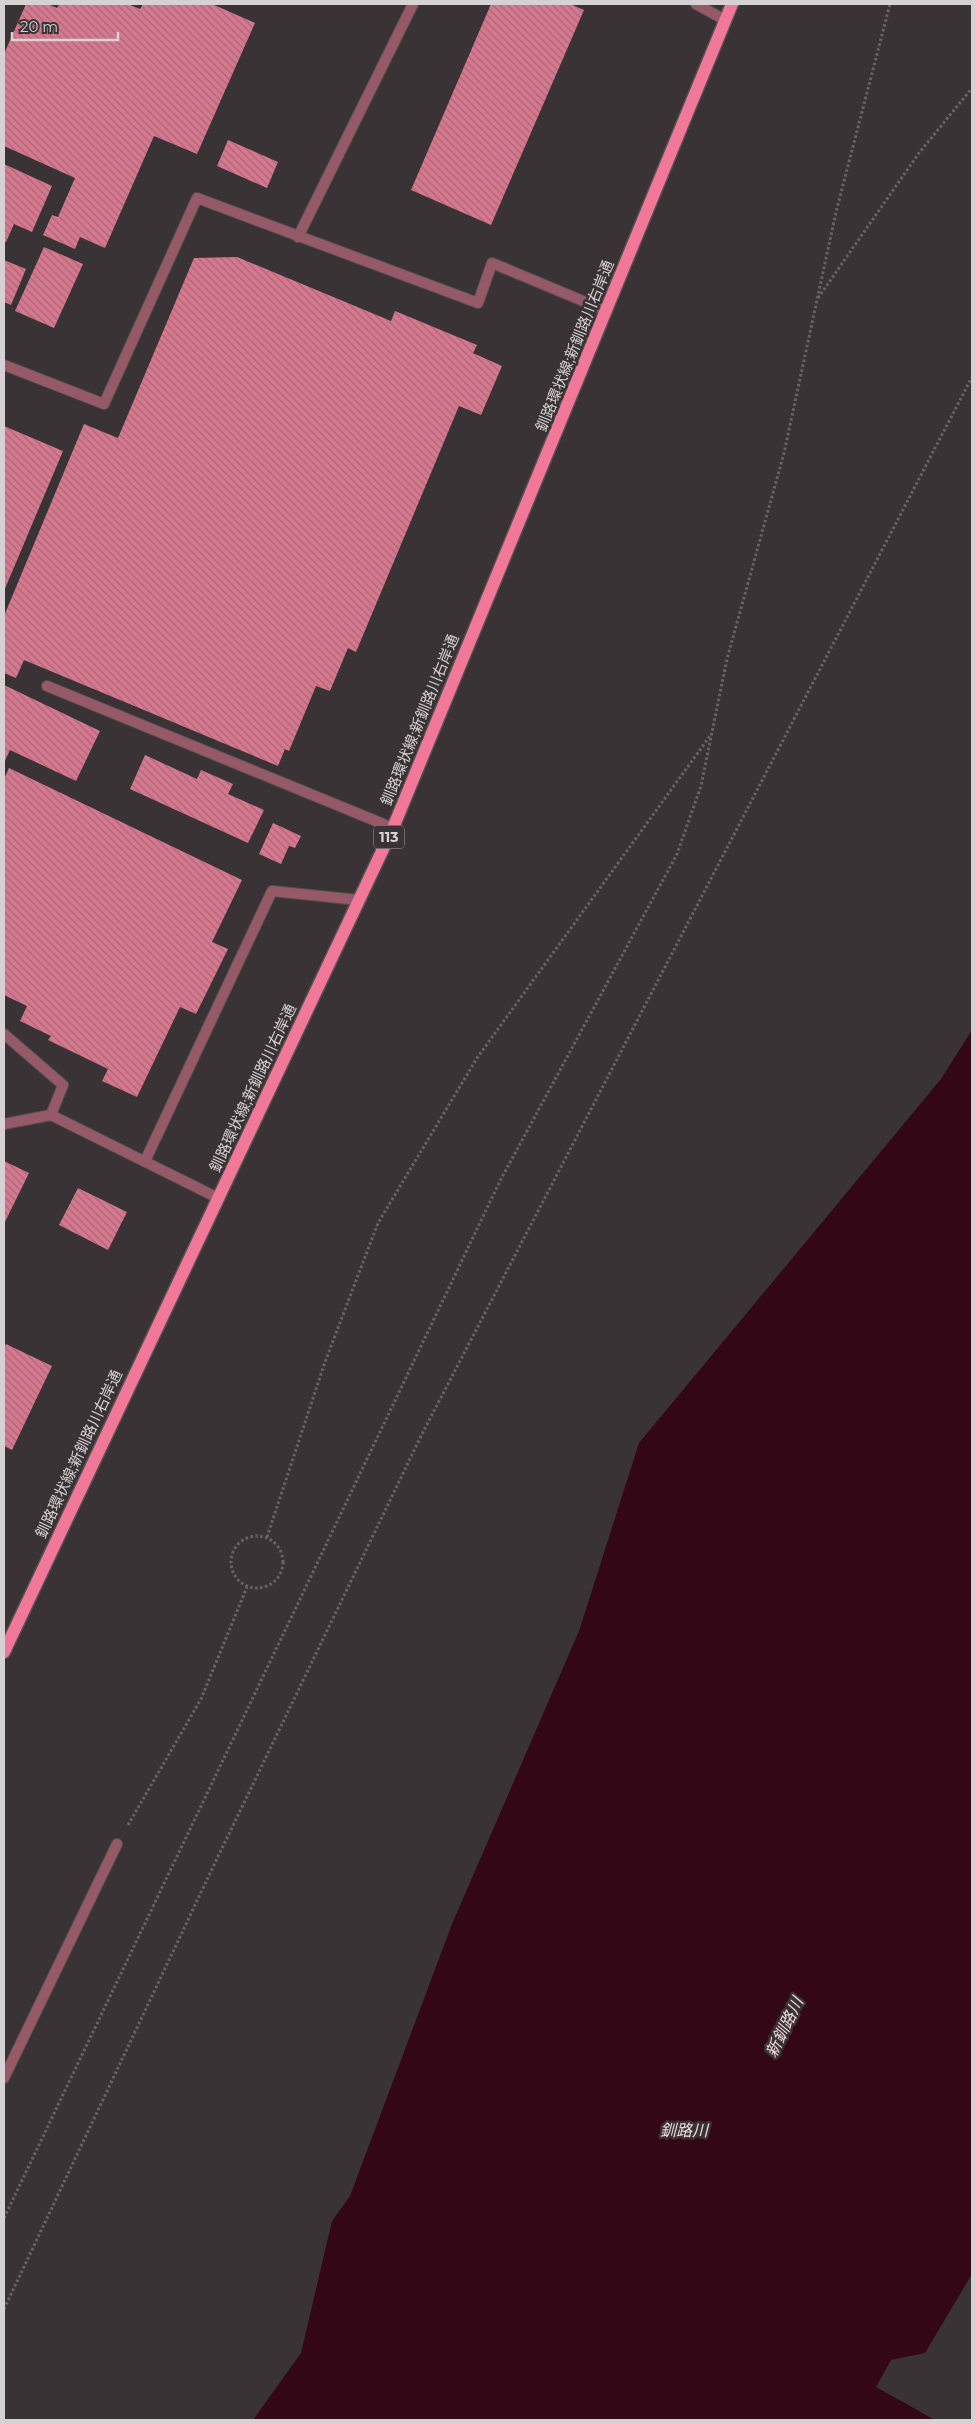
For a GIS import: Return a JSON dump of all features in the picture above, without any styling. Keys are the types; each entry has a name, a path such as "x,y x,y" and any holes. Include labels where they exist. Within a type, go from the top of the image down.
{"main road":[{"name":"釧路環状線;新釧路川右岸通","path":"4,1652 393,828 732,4"}],"lane":[{"path":"298,237 413,4"},
{"path":"696,4 725,20"},
{"path":"4,365 104,404 197,198 478,303 492,262 607,310"},
{"path":"47,686 393,828"},
{"path":"145,1161 272,890 359,900"},
{"path":"4,1034 63,1085 51,1115"},
{"path":"4,1124 51,1115 218,1198"},
{"path":"4,2078 117,1844"}],"path":[{"path":"4,2218 500,1181 677,854 702,786 727,659 784,453 836,212 890,4"},
{"path":"817,301 919,153 972,88"},
{"path":"4,2309 208,1876 422,1434 972,376"},
{"path":"267,1538 325,1362 378,1224 477,1058 712,734"},
{"path":"251,1536 267,1538 280,1548 284,1564 277,1580 263,1588 247,1587 234,1576 230,1560 236,1545 251,1536"},
{"path":"117,1844 201,1699 247,1587"}],"water":[{"name":"釧路川","path":"972,1030 972,2274 925,2353 891,2360 876,2387 935,2420 253,2420 301,2353 332,2221 350,2196 452,1924 579,1631 639,1443 941,1079"}],"building":[{"path":"26,4 48,4 57,8 59,4 128,4 140,9 143,4 212,4 255,23 197,154 154,136 105,248 80,237 75,249 43,235 52,215 58,217 75,178 4,146 4,54"},
{"path":"491,4 570,4 584,10 491,225 411,190"},
{"path":"228,140 278,162 267,188 217,166"},
{"path":"4,164 52,186 32,232 14,224 6,242 4,241"},
{"path":"44,247 83,264 54,328 15,311"},
{"path":"237,257 391,321 395,311 477,345 473,353 502,366 481,415 459,406 356,652 348,648 330,691 316,686 289,751 285,749 278,766 24,660 16,678 4,673 4,616 84,424 118,438 194,258"},
{"path":"4,260 26,269 11,305 4,302"},
{"path":"4,426 63,451 4,591"},
{"path":"4,685 100,731 76,781 10,750 4,763"},
{"path":"145,755 197,779 201,770 233,784 228,794 264,810 248,843 130,789"},
{"path":"9,768 242,880 212,942 228,949 196,1014 180,1007 137,1097 102,1081 108,1069 48,1040 51,1036 20,1021 27,1006 4,995 4,779"},
{"path":"273,823 301,836 295,848 289,846 281,864 259,854"},
{"path":"4,1161 29,1173 4,1224"},
{"path":"78,1188 127,1212 108,1250 59,1225"},
{"path":"6,1344 52,1366 12,1450 4,1446 4,1349"}],"water label":[{"name":"新釧路川","path":"784,2027"}]}
